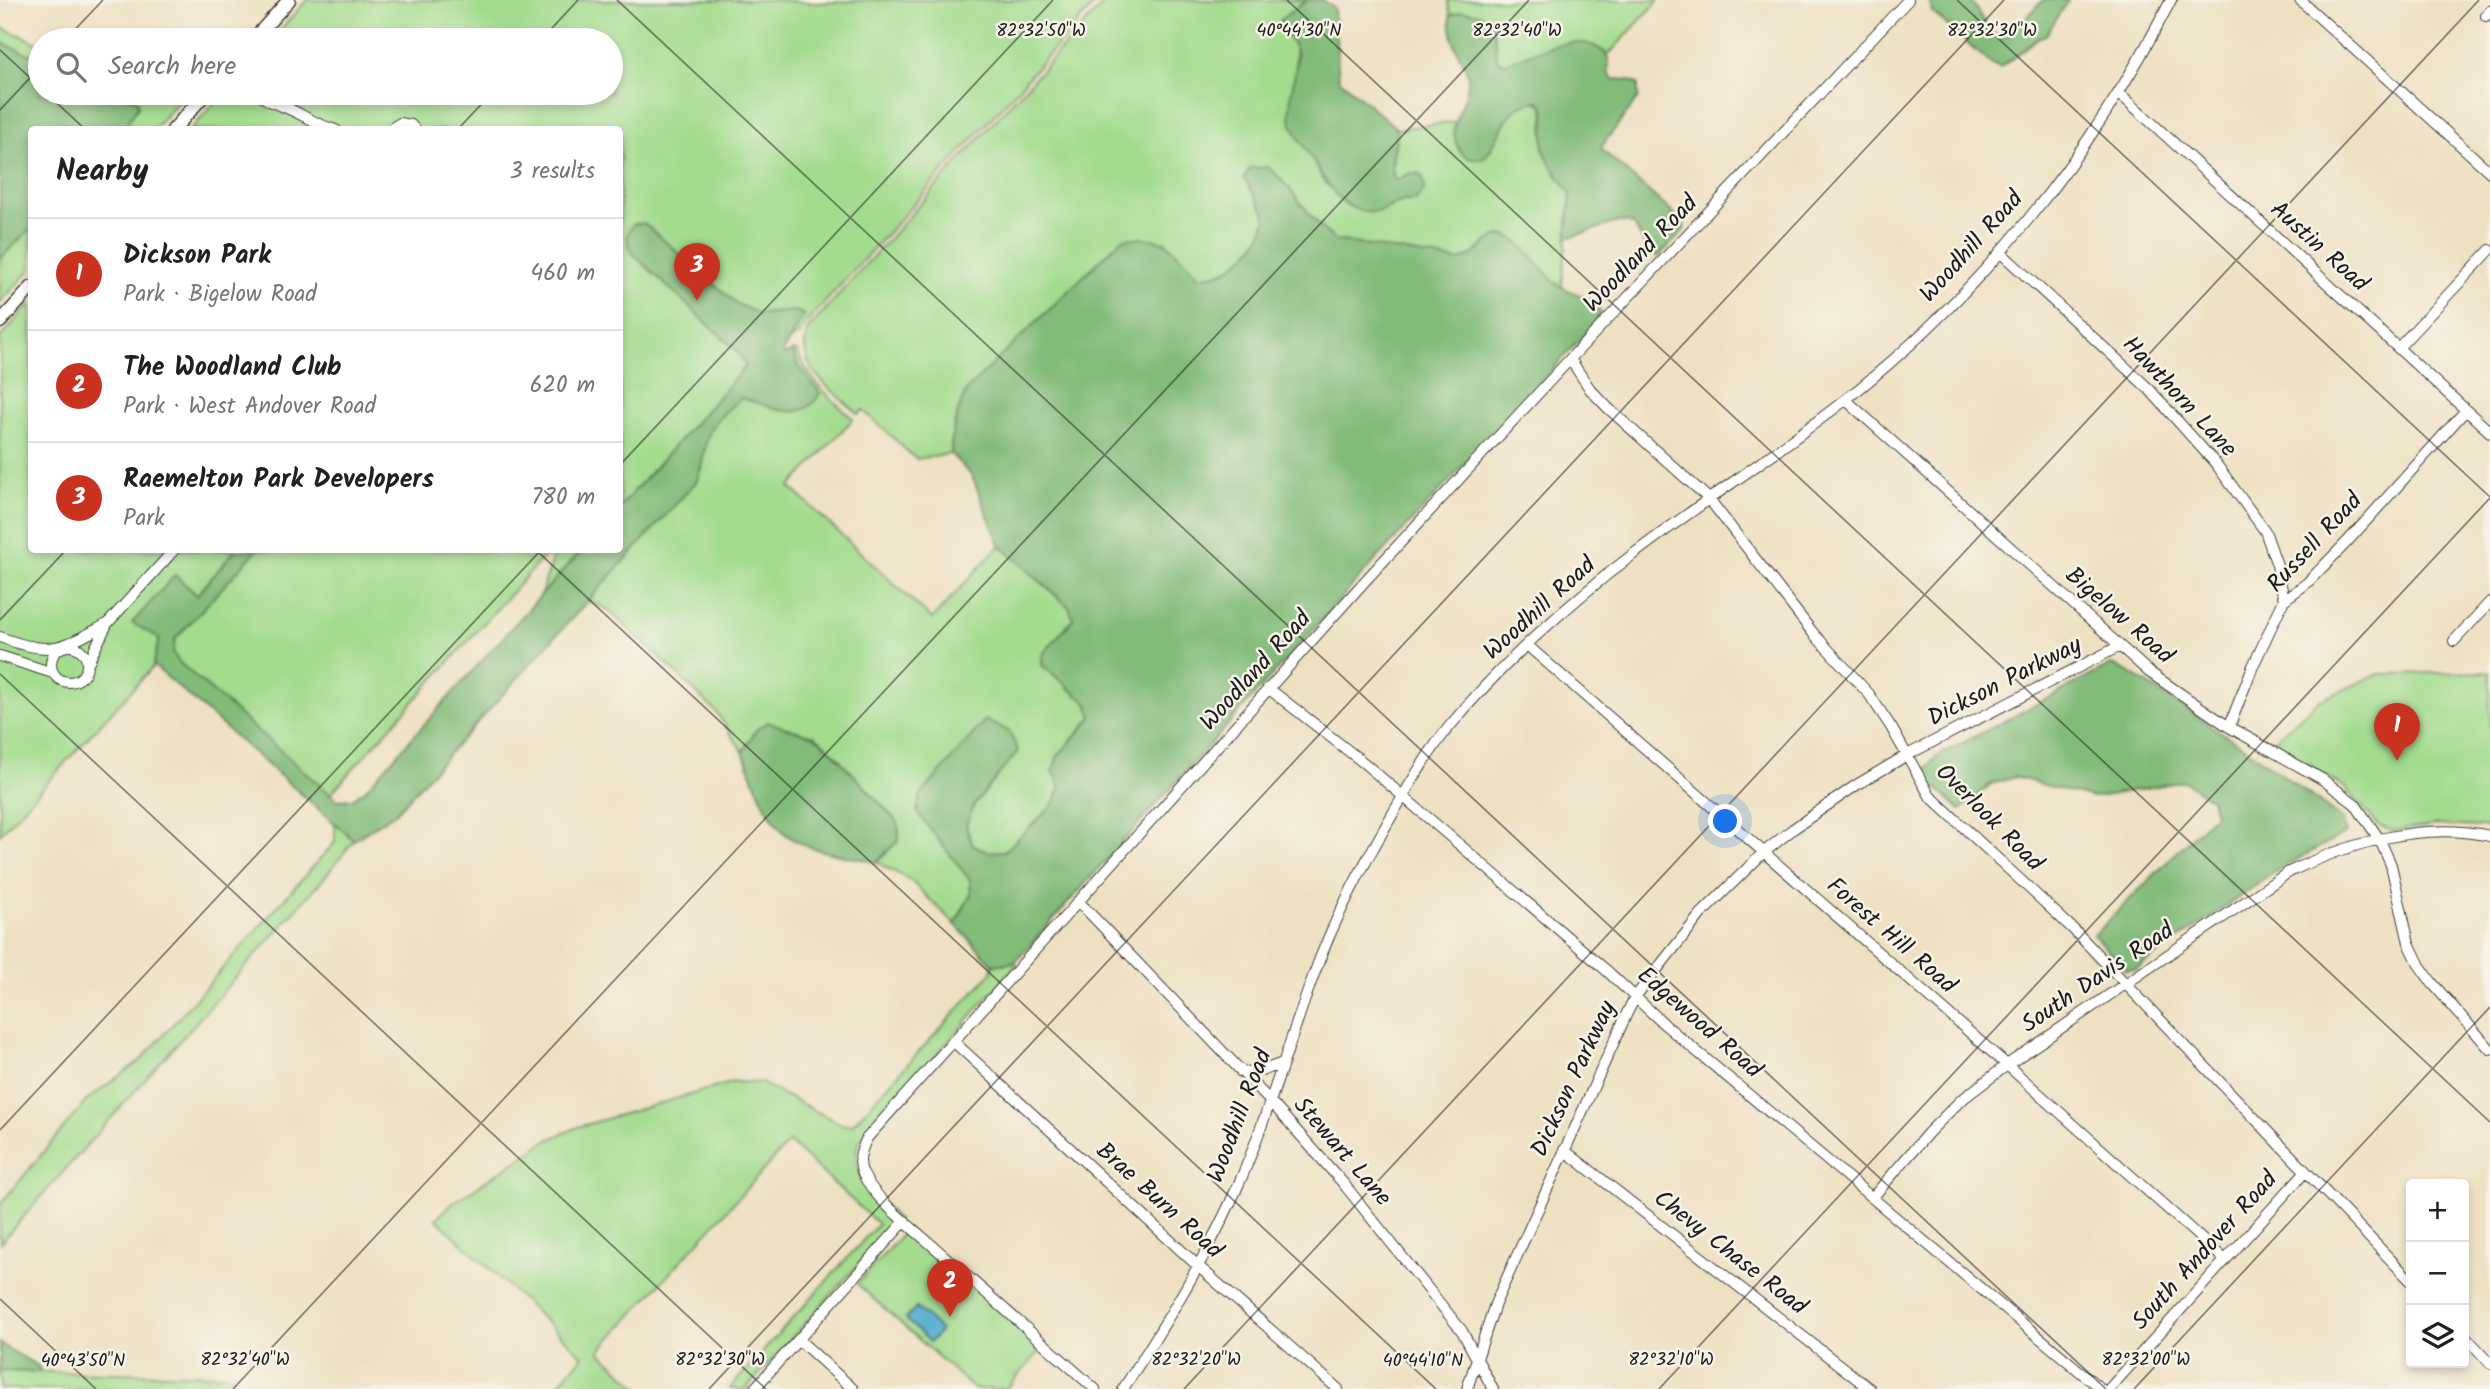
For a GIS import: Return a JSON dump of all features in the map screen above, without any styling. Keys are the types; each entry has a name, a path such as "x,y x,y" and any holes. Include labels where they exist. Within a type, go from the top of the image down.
{"main road":[{"path":"264,28 289,0"},
{"path":"177,126 195,105"},
{"path":"0,322 28,291"}],"street":[{"name":"Woodland Road","path":"1094,1389 905,1221 867,1180 860,1165 862,1149 874,1128 1268,688 1570,359 1908,0"},
{"name":"Woodhill Road","path":"1123,1389 1198,1266 1242,1176 1312,978 1360,871 1402,798 1448,729 1528,646 1608,574 1846,400 1964,292 2064,173 2119,93 2171,0"},
{"path":"2300,0 2490,172"},
{"name":"Austin Road","path":"2119,93 2490,432"},
{"path":"275,105 324,126"},
{"path":"395,126 400,123 412,126"},
{"path":"2398,348 2490,250"},
{"name":"Hawthorn Lane","path":"2000,252 2149,389 2216,464 2265,531 2277,565 2284,600"},
{"name":"Overlook Road","path":"1570,359 1590,389 1608,408 1709,499 1814,633 1868,694 1930,796 2072,928 2406,1276"},
{"name":"Bigelow Road","path":"1846,400 2118,647 2173,691 2229,727 2322,779 2342,793 2363,814 2380,840 2397,888 2409,943 2420,966 2433,985 2490,1049"},
{"name":"Russell Road","path":"2229,727 2253,666 2284,600 2307,583 2347,542 2466,410"},
{"path":"0,656 53,673 60,680 75,682 83,677 107,624 171,553"},
{"path":"2454,641 2490,602"},
{"path":"53,673 51,660 55,653 107,624"},
{"path":"0,637 27,646 79,648 84,652 88,663"},
{"name":"Forest Hill Road","path":"1528,646 2007,1065 2225,1260"},
{"name":"Dickson Parkway","path":"1467,1389 1496,1304 1635,997 1701,914 1763,853 1845,793 1907,755 2118,647"},
{"name":"Edgewood Road","path":"1268,688 1364,763 1606,970 1664,1024 2101,1389"},
{"name":"South Davis Road","path":"1872,1198 1946,1114 2007,1065 2289,872 2334,852 2380,840 2456,831 2490,836"},
{"name":"Stewart Lane","path":"1078,901 1270,1101 1377,1225 1462,1331 1493,1389"},
{"name":"Brae Burn Road","path":"953,1041 1198,1266 1338,1389"},
{"path":"1241,1072 1261,1071 1283,1063"},
{"name":"Chevy Chase Road","path":"1564,1150 1870,1389"},
{"name":"South Andover Road","path":"2109,1389 2305,1172"},
{"path":"754,1389 905,1221"},
{"path":"799,1340 853,1389"},
{"path":"2469,1340 2490,1363"}],"green space":[{"path":"307,0 777,0 818,3 870,0 1098,0 799,334 788,342 804,315 796,311 738,352 746,366 623,504 623,126 194,126 213,105 623,105 623,28 282,28"},
{"path":"1107,0 1308,0 1281,22 1295,48 1296,71 1293,88 1313,161 1325,184 1392,204 1402,200 1415,201 1419,173 1396,180 1393,176 1397,129 1455,122 1454,129 1491,149 1504,123 1517,107 1534,102 1543,105 1543,127 1556,174 1571,194 1562,287 1548,277 1511,237 1502,235 1487,241 1474,254 1459,261 1335,240 1268,167 1244,179 1266,214 1265,225 1256,243 1234,265 1217,274 1199,276 1165,241 968,388 955,420 951,454 916,459 863,410 858,414 818,377 806,355 808,329"},
{"path":"1307,0 1323,0 1334,8 1339,79 1397,129 1393,176 1396,180 1411,173 1422,175 1425,189 1415,201 1397,203 1374,212 1352,208 1327,184 1297,135 1292,125 1290,108 1297,56 1280,22"},
{"path":"1448,0 1659,0 1608,55 1602,50 1551,47 1506,63 1498,59 1494,44 1454,13 1450,16"},
{"path":"1929,0 1970,0 1987,26 2000,38 2011,35 2043,0 2068,0 2046,35 2038,38 2000,68 1990,63 1932,12"},
{"path":"1467,11 1481,15 1493,23 1497,58 1500,62 1506,63 1566,43 1590,44 1606,54 1608,72 1612,79 1629,80 1638,84 1638,98 1602,146 1602,150 1684,223 1684,230 1658,257 1649,252 1634,225 1627,222 1618,222 1567,238 1571,194 1549,162 1543,148 1545,112 1538,101 1517,108 1510,115 1484,158 1471,158 1460,151 1454,132 1468,87 1468,78 1453,40 1450,16"},
{"path":"0,27 28,39 28,54 0,42"},
{"path":"0,42 28,54 28,105 138,106 125,126 28,126 28,231 0,259"},
{"path":"175,105 157,126 125,126 138,107"},
{"path":"1268,167 1335,240 1459,261 1474,254 1492,239 1506,236 1525,249 1557,284 1592,301 1600,311 1600,318 1361,576 1015,962 993,965 955,924 971,894 970,880 917,812 920,796 985,720 1009,731 1018,751 974,805 966,825 972,844 988,852 1005,851 1052,806 1061,788 1053,770 1058,756 1092,717 1087,703 1042,665 1042,655 1073,619 1070,608 1000,545 972,476 951,454 953,428 958,412 968,388 1122,239 1149,238 1166,244 1199,276 1218,274 1235,265 1261,236 1266,214 1244,178 1250,168"},
{"path":"644,223 737,304 759,314 796,311 804,315 783,351 785,355 793,351 798,366 820,393 812,404 794,412 741,398 724,413 708,436 696,482 395,813 354,840 153,665 159,638 132,623 175,575 197,595 232,553 254,553 175,639 173,653 180,663 337,800 352,799 365,790 579,553 623,553 623,504 746,366 738,352 634,255 627,235 634,224"},
{"path":"28,231 28,272 0,303 0,259"},
{"path":"28,306 28,553 547,553 323,802 161,658 0,834 0,338"},
{"path":"793,351 797,351 807,371 821,388 853,419 790,487 932,619 1000,545 1070,608 1073,619 1042,655 1042,665 1087,703 1092,717 1058,756 1054,770 1061,788 1052,806 1005,851 988,853 972,844 966,825 974,805 1018,751 917,812 970,880 971,894 955,924 910,880 876,862 899,840 898,823 829,748 814,735 756,730 743,752 716,712 671,668 607,609 588,601 696,482 708,436 724,413 740,398 782,411 805,376"},
{"path":"551,553 579,553 540,596 552,562"},
{"path":"2111,665 2127,671 2250,751 2343,820 2346,833 2279,869 2136,969 2125,970 2094,935 2215,814 2211,799 2184,781 2093,798 2015,777 1991,784 1960,810 1931,783 1926,769 1936,757"},
{"path":"2490,672 2490,829 2438,825 2393,831 2379,826 2344,787 2272,742 2318,701 2379,674"},
{"path":"767,722 814,736 829,748 898,823 899,840 876,862 810,847 791,838 775,822 762,799 743,752 756,730"},
{"path":"335,823 354,840 324,878 0,1243 0,1204 88,1099 141,1060 335,842"},
{"path":"1017,964 859,1142 856,1154 860,1175 873,1194 898,1220 746,1389 729,1389 878,1224 789,1142 599,1351 640,1389 554,1389 583,1356 436,1219 454,1202 546,1141 578,1127 734,1082 761,1083 841,1124 852,1125 992,972 993,965"},
{"path":"907,1229 1042,1349 1006,1389 974,1389 857,1284"},
{"path":"0,1343 39,1367 40,1372 0,1371"},
{"path":"0,1371 232,1375 233,1389 0,1389"}],"water":[{"path":"916,1307 941,1330 930,1342 905,1319"}],"place":[{"name":"Raemelton Park Developers","path":"697,301"},
{"name":"Dickson Park","path":"2397,761"},
{"name":"The Woodland Club","path":"950,1317"}]}
